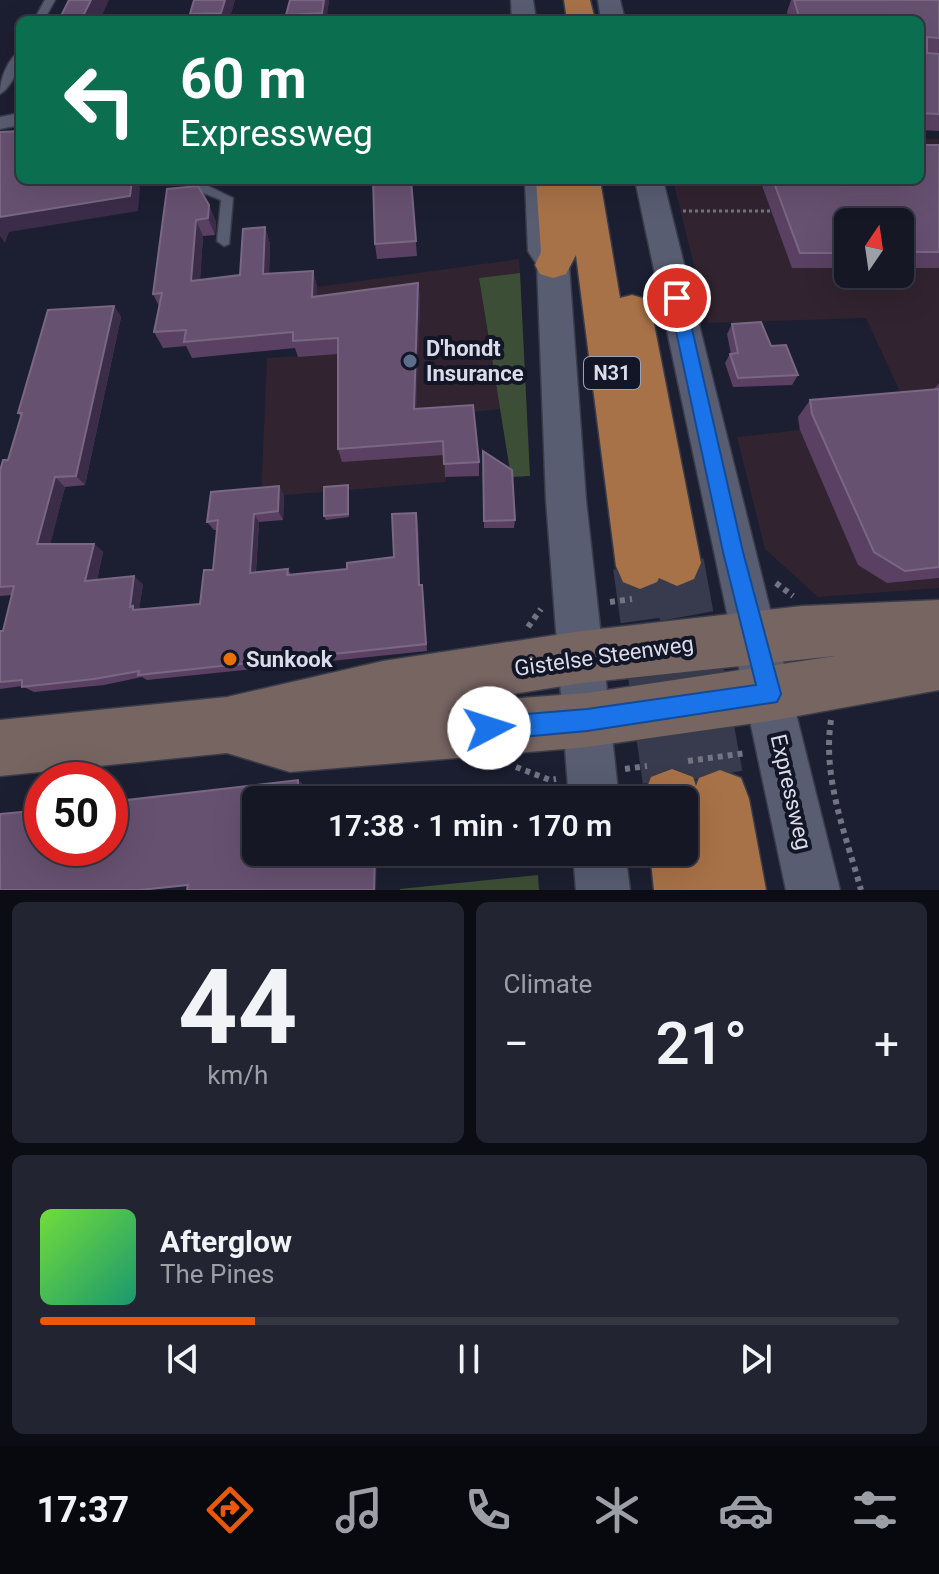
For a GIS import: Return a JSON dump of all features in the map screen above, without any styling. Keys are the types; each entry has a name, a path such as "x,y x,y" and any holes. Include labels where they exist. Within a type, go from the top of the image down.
{"highway":[{"name":"N31","path":"553,184 559,252 553,265"},
{"name":"N31","path":"584,184 658,564 610,184"},
{"path":"698,831 735,890"},
{"path":"685,866 685,890"}],"main road":[{"name":"Gistelse Steenweg","path":"0,748 227,725 290,744 584,687 755,636 939,625"},
{"name":"Gistelse Steenweg","path":"584,687 770,694 939,664"}],"street":[{"name":"N31","path":"539,184 544,251 553,265 566,500 584,687"},
{"name":"Expressweg","path":"650,184 813,890"},
{"path":"584,687 593,786"},
{"path":"600,866 603,890"}],"lane":[{"path":"0,91 16,61"},
{"path":"200,184 200,187 227,198 224,241"}],"path":[{"path":"670,211 772,211"},
{"path":"826,740 837,799 861,890"}],"shaded area":[{"path":"924,139 939,139 939,588 818,597 765,549 737,437 799,430 798,417 907,407 866,318 708,323 674,184 924,184"},
{"path":"519,259 520,273 479,279 500,409 473,412 442,422 446,482 261,497 267,358 315,355 317,287"}],"green space":[{"path":"520,273 530,476 511,477 479,278"},
{"path":"538,875 539,890 400,890 400,889"}],"building":[{"path":"69,0 91,0 83,16 61,16"},
{"path":"194,0 225,0 221,13 190,14"},
{"path":"290,0 324,0 322,13 286,15"},
{"path":"794,0 939,0 939,38 927,37 927,53 939,54 939,114 924,113 924,16 799,16"},
{"path":"16,131 16,184 132,184 130,196 0,217 0,132"},
{"path":"924,145 939,145 939,252 914,252 914,208 834,208 834,253 800,253 774,184 924,184"},
{"path":"373,184 411,184 416,241 375,244"},
{"path":"198,186 209,205 208,218 196,220 191,281 240,275 243,229 265,227 263,274 313,271 312,297 418,283 414,409 473,405 479,462 444,464 443,441 338,449 338,338 293,341 293,332 184,342 186,330 154,332 162,293 153,294 167,189"},
{"path":"114,306 76,476 55,477 37,544 94,544 85,581 134,576 130,607 133,606 133,610 200,604 204,570 213,570 218,520 207,522 211,492 279,486 278,511 254,514 250,573 288,569 287,575 347,569 347,563 394,557 392,514 416,513 419,585 422,585 426,644 138,675 139,671 22,687 22,680 0,682 0,631 3,631 14,586 0,587 0,471 3,460 8,460 22,413 18,413 48,310"},
{"path":"761,322 771,346 786,345 798,375 738,378 730,354 738,353 732,324"},
{"path":"939,389 939,567 905,571 874,552 812,414 810,400"},
{"path":"483,451 512,470 515,520 484,521"},
{"path":"348,485 348,514 324,516 324,487"},
{"path":"298,780 298,786 247,786"},
{"path":"242,787 242,866 375,866 374,890 187,890 188,885 140,890 0,890 0,814 24,812 24,866 128,866 128,800"}],"tunnel":[{"path":"677,563 720,799"},
{"path":"640,566 670,786"}],"place":[{"name":"D'hondt Insurance","path":"410,361"},
{"name":"Sunkook","path":"230,659"}],"route":[{"path":"489,728 587,720 770,694 741,587 677,298"}]}
